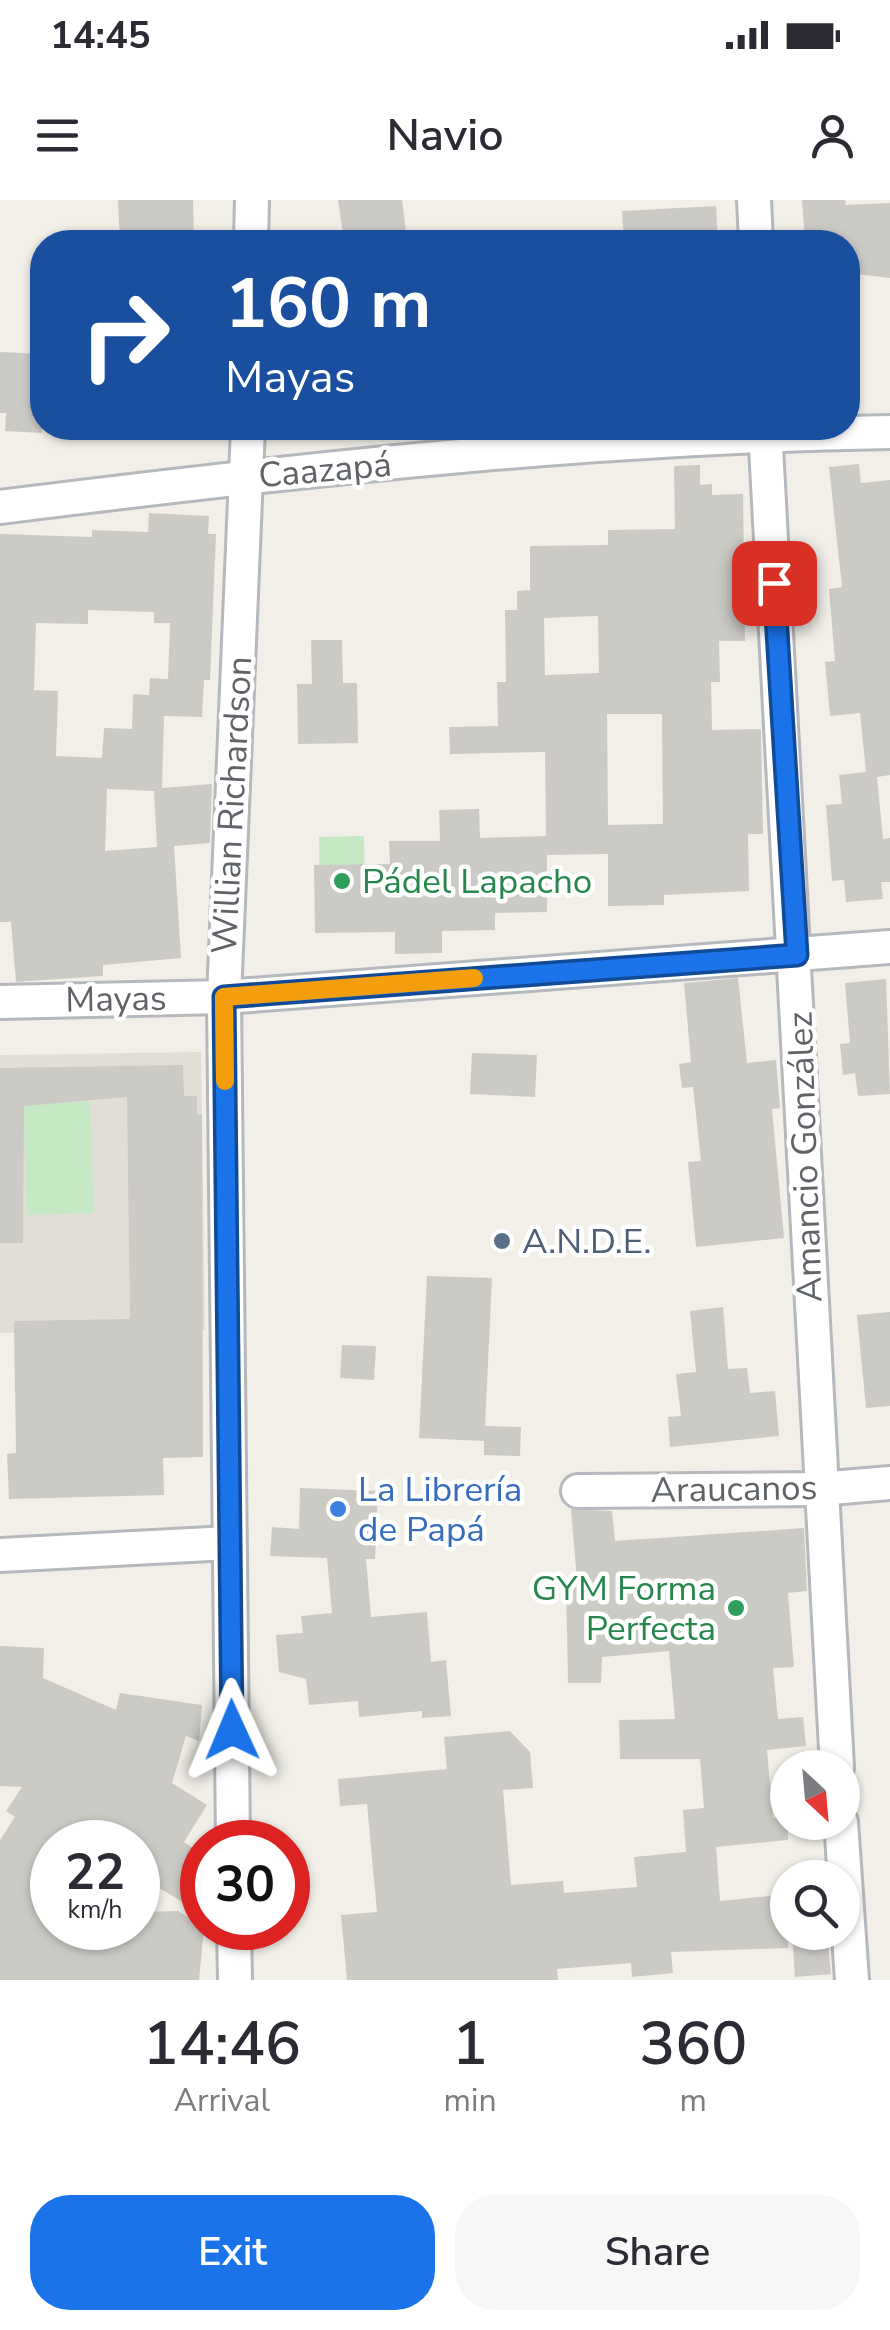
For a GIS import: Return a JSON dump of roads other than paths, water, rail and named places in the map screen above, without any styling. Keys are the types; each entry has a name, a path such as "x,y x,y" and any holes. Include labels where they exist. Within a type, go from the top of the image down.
{"street":[{"path":"251,230 252,200"},
{"path":"754,200 755,230"},
{"name":"Caazapá","path":"860,432 890,432"},
{"name":"Willian Richardson","path":"233,1820 224,997 248,440"},
{"name":"Caazapá","path":"0,507 247,476 661,440"},
{"name":"Amancio González","path":"766,440 797,955 819,1489 837,1750"},
{"name":"Mayas","path":"0,1002 224,997 890,947"},
{"name":"Araucanos","path":"578,1491 819,1489 890,1483"},
{"path":"0,1554 229,1542"},
{"path":"842,1840 852,1980"},
{"path":"234,1950 235,1980"}],"place":[{"name":"Pádel Lapacho","path":"342,881"},
{"name":"A.N.D.E.","path":"502,1241"},
{"name":"La Librería de Papá","path":"338,1509"},
{"name":"GYM Forma Perfecta","path":"736,1608"}]}
